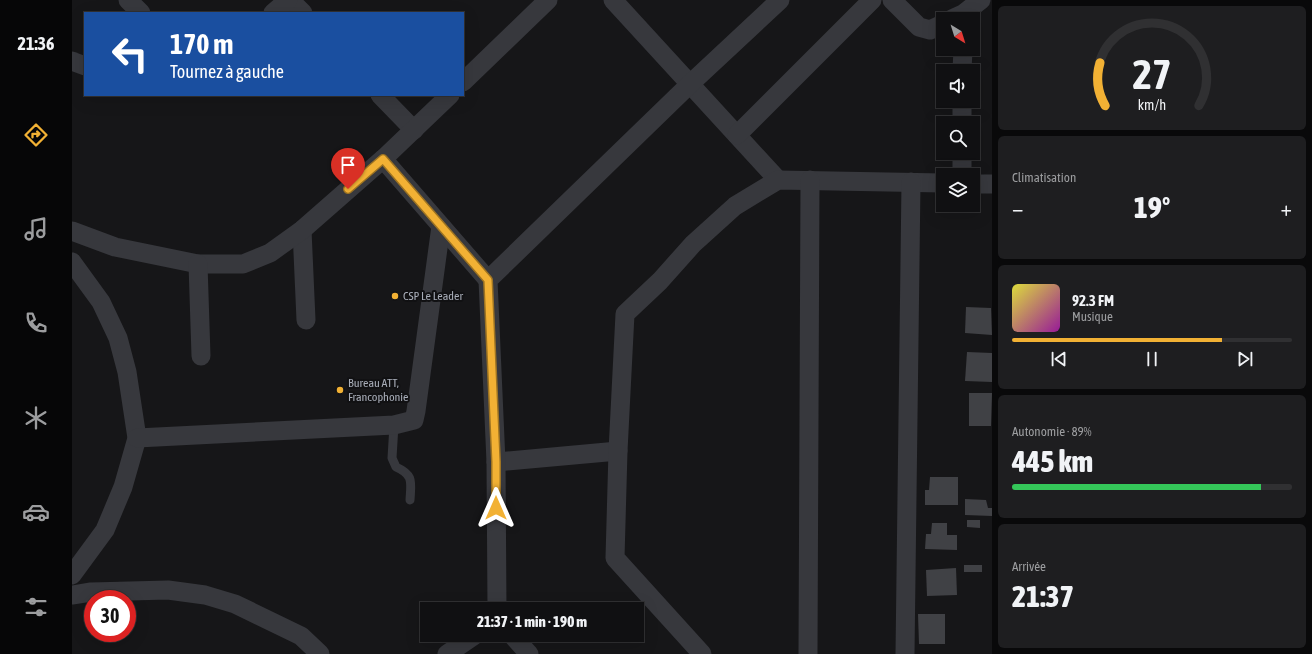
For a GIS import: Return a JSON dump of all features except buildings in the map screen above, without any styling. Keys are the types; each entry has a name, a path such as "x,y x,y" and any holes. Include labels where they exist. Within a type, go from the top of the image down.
{"street":[{"path":"128,0 139,12"},
{"path":"274,12 289,0 302,12"},
{"path":"464,81 548,0"},
{"path":"613,0 778,180"},
{"path":"488,280 690,84 780,0"},
{"path":"737,135 872,0"},
{"path":"892,0 919,27 930,30 936,27"},
{"path":"965,12 981,0"},
{"path":"72,61 84,66"},
{"path":"381,96 414,130"},
{"path":"72,231 115,247 198,264 243,264 270,253 302,230 383,159 449,96"},
{"path":"383,159 488,280 496,462 497,602"},
{"path":"702,654 616,558 618,452 625,314 660,281 693,244 735,206 778,180 936,183"},
{"path":"808,654 810,180"},
{"path":"905,654 911,182"},
{"path":"980,184 992,184"},
{"path":"137,438 394,425 414,420 441,226"},
{"path":"302,230 306,320"},
{"path":"72,262 101,302 118,338 127,372 137,438 123,487 105,530 72,575"},
{"path":"198,264 201,356"},
{"path":"496,462 618,452"},
{"path":"72,595 91,592 168,590 205,595 235,604 301,636 320,654"},
{"path":"447,654 465,642"},
{"path":"518,642 529,654"}],"lane":[{"path":"394,425 392,458 396,467 406,472 411,480 410,500"}],"place":[{"name":"CSP Le Leader","path":"395,296"},
{"name":"Bureau ATT, Francophonie","path":"340,390"}],"route":[{"path":"348,189 383,159 488,280 496,462 496,508"}]}
